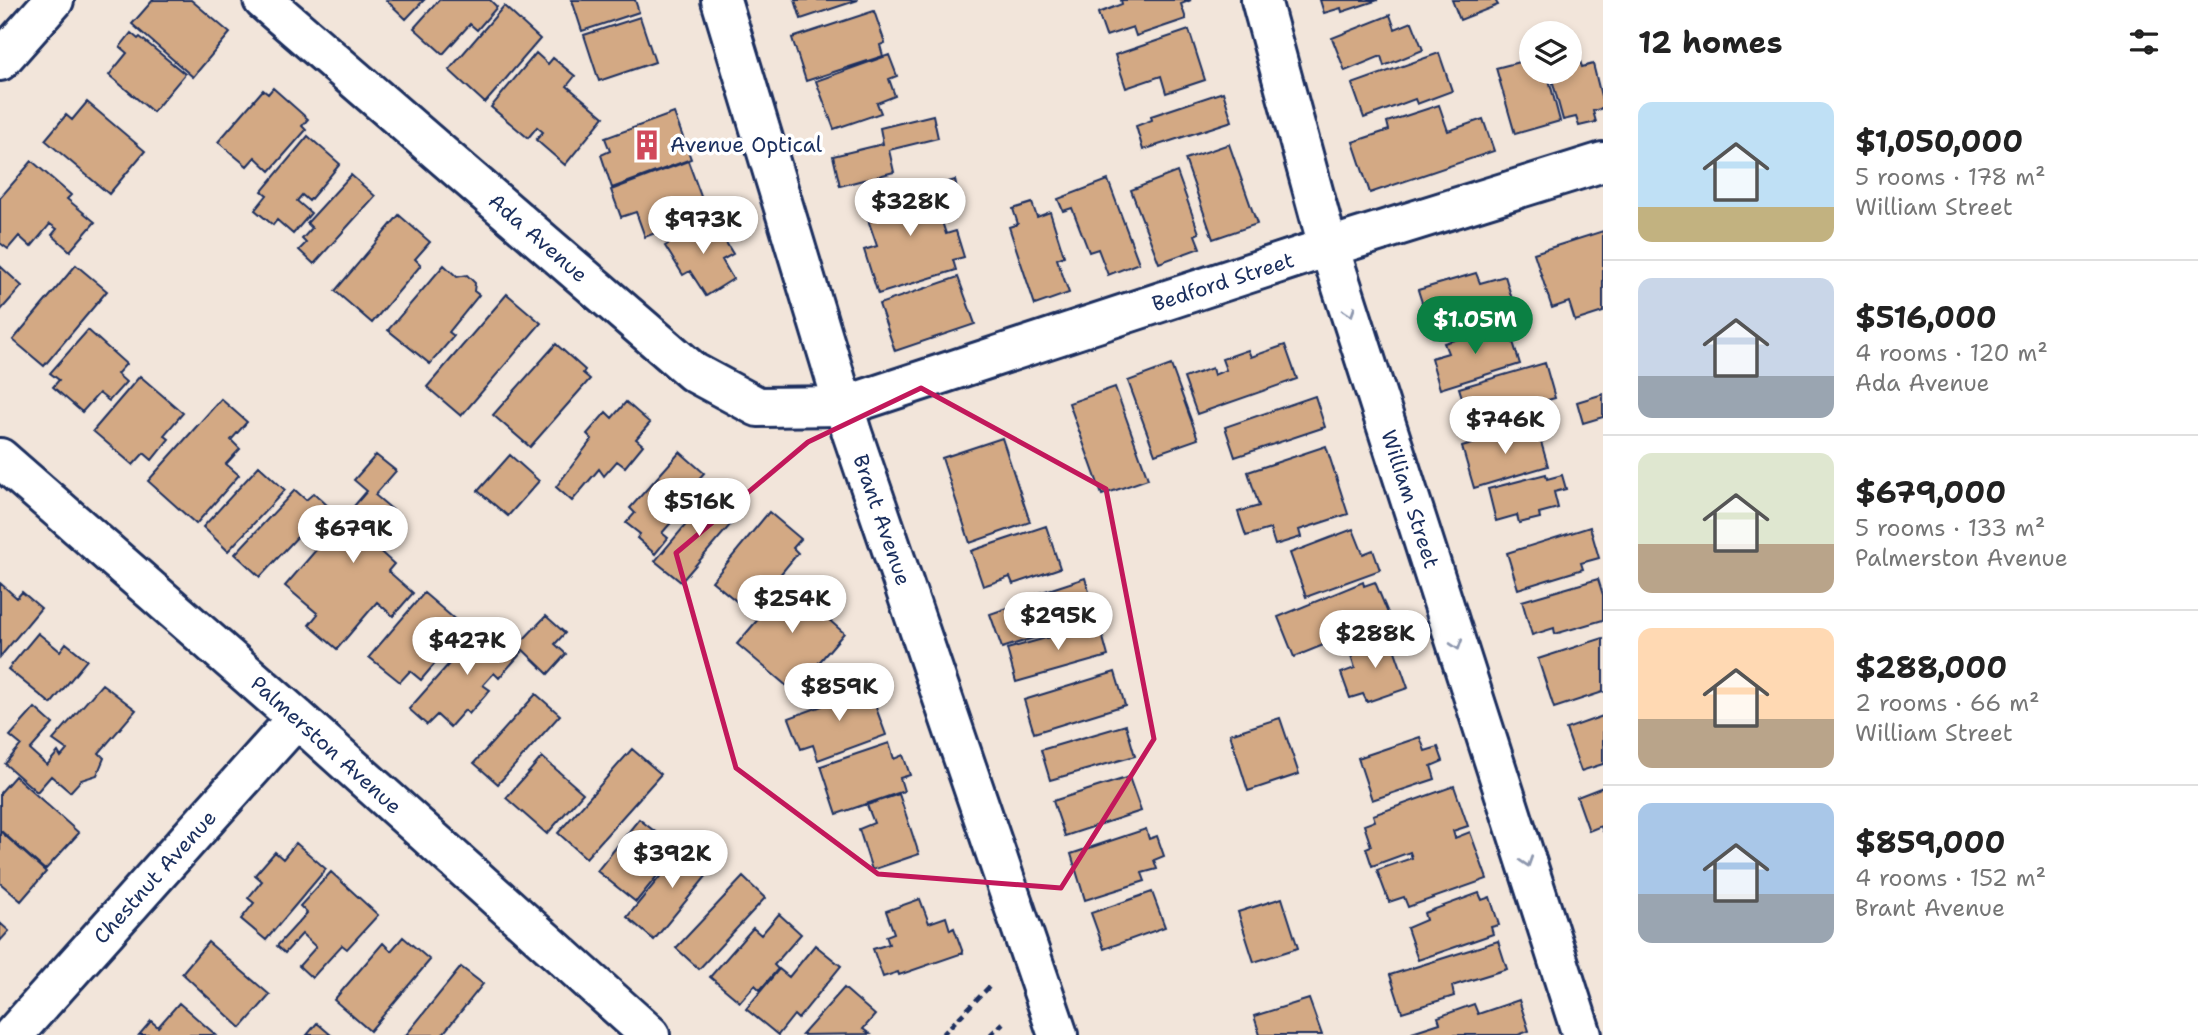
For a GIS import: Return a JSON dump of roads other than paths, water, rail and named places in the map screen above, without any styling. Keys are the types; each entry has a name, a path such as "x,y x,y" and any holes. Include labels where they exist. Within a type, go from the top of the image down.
{"street":[{"path":"0,61 54,0"},
{"name":"Ada Avenue","path":"263,0 693,372 758,407 844,406"},
{"name":"Brant Avenue","path":"721,0 844,406 1058,1035"},
{"name":"William Street","path":"1261,0 1326,237 1582,1035"},
{"name":"Bedford Street","path":"844,406 1326,237 1603,162"},
{"name":"Palmerston Avenue","path":"0,458 297,718 650,1035"},
{"name":"Chestnut Avenue","path":"13,1035 297,718"}],"place":[{"name":"Avenue Optical","path":"647,145"}]}
